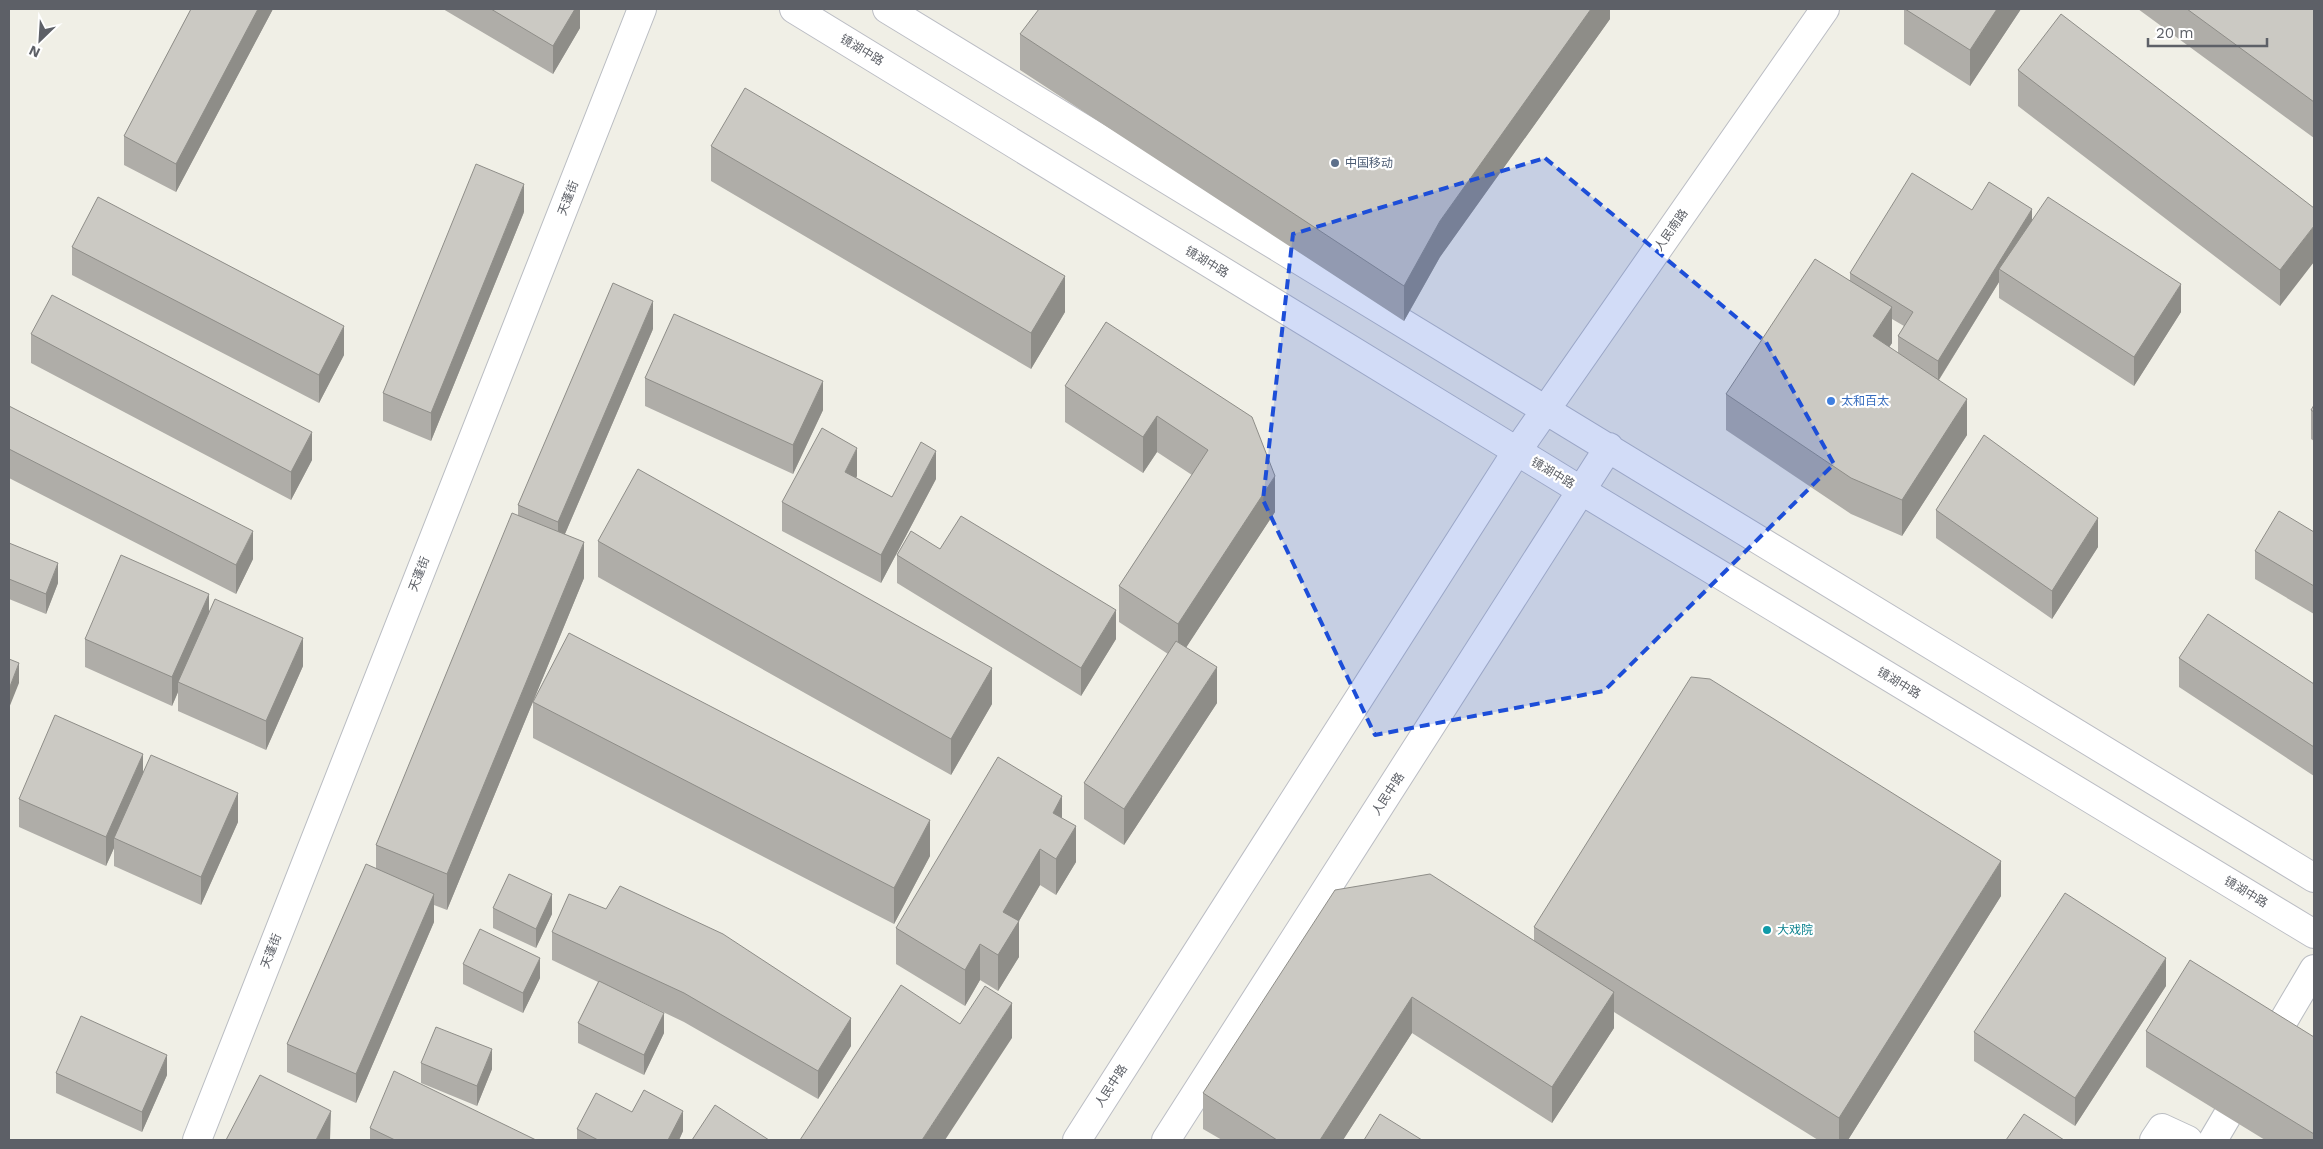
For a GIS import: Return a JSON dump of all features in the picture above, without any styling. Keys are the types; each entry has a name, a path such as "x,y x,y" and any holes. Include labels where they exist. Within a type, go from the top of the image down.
{"main road":[{"name":"天蓬街","path":"196,1140 642,9"},
{"name":"镜湖中路","path":"794,9 1582,491 2314,934"},
{"path":"887,9 2314,878"},
{"name":"人民南路","path":"1517,451 1825,9"},
{"name":"人民中路","path":"1166,1140 1609,447"},
{"name":"人民中路","path":"1077,1140 1517,451"},
{"path":"2213,1140 2314,969"},
{"path":"2154,1140 2162,1128 2188,1140"}],"highlighted area":[{"path":"1545,158 1766,342 1834,464 1604,691 1375,735 1263,500 1293,234"}],"building":[{"path":"191,9 258,9 176,164 124,136"},
{"path":"491,9 575,9 553,46"},
{"name":"中国移动","path":"1039,9 1591,9 1440,221 1404,286 1020,34"},
{"path":"1905,9 1997,9 1970,50"},
{"path":"2187,9 2314,9 2314,102"},
{"path":"2061,14 2314,208 2314,226 2280,270 2018,70"},
{"path":"745,88 1065,276 1031,333 711,146"},
{"path":"476,164 524,184 431,413 383,393"},
{"path":"1912,173 1972,210 1989,182 2032,209 1938,361 1898,336 1913,312 1850,273"},
{"path":"98,197 344,326 319,375 72,247"},
{"path":"2048,197 2181,284 2134,357 1999,269"},
{"name":"太和百太","path":"1815,259 1892,307 1873,336 1967,399 1902,500 1851,478 1726,394"},
{"path":"613,283 653,301 558,522 518,505"},
{"path":"52,295 312,432 291,472 31,334"},
{"path":"674,314 823,381 793,445 645,378"},
{"path":"1106,322 1252,417 1275,476 1178,624 1119,586 1208,450 1157,416 1143,437 1065,386"},
{"path":"9,406 253,531 236,565 9,449"},
{"path":"822,428 857,448 845,472 892,497 921,442 936,451 881,555 782,502"},
{"path":"1984,435 2098,518 2052,591 1936,510"},
{"path":"638,469 992,668 951,739 598,541"},
{"path":"2279,511 2314,532 2314,586 2255,551"},
{"path":"512,513 584,542 447,874 376,845"},
{"path":"961,516 1116,610 1081,668 897,555 911,531 940,549"},
{"path":"9,543 58,563 46,594 9,579"},
{"path":"121,555 209,594 172,677 85,639"},
{"path":"215,599 303,638 266,721 178,682"},
{"path":"2208,614 2314,684 2314,747 2179,658"},
{"path":"569,633 930,820 894,888 533,702"},
{"path":"1176,641 1217,667 1124,809 1084,783"},
{"path":"9,659 19,663 9,689"},
{"name":"大戏院","path":"1691,677 1710,679 2001,861 1839,1118 1534,927"},
{"path":"55,715 143,754 106,837 19,799"},
{"path":"151,755 238,793 201,877 114,838"},
{"path":"998,757 1062,796 1053,813 1076,826 1056,859 1040,849 1003,912 1019,921 998,955 980,944 965,970 896,928"},
{"path":"366,864 434,894 356,1074 287,1044"},
{"path":"509,874 552,894 536,929 493,908"},
{"path":"1430,874 1614,992 1552,1087 1412,997 1320,1140 1277,1140 1203,1093 1335,890"},
{"path":"620,886 723,934 851,1018 818,1071 684,993 552,932 569,894 606,909"},
{"path":"2065,893 2166,958 2075,1098 1974,1032"},
{"path":"480,929 540,958 523,993 463,964"},
{"path":"2190,960 2314,1037 2314,1134 2146,1031"},
{"path":"599,981 664,1013 644,1055 578,1023"},
{"path":"901,985 960,1024 985,986 1012,1003 922,1140 800,1140"},
{"path":"81,1016 167,1055 142,1112 56,1073"},
{"path":"436,1027 492,1049 477,1086 421,1063"},
{"path":"394,1071 536,1140 395,1140 370,1128"},
{"path":"260,1075 331,1111 316,1140 226,1140"},
{"path":"644,1090 683,1111 668,1140 598,1140 577,1129 596,1093 632,1112"},
{"path":"715,1105 769,1140 692,1140"},
{"path":"1380,1114 1422,1140 1364,1140"},
{"path":"2024,1114 2064,1140 2006,1140"}],"place":[{"name":"中国移动","path":"1335,163"},
{"name":"太和百太","path":"1831,401"},
{"name":"大戏院","path":"1767,930"}]}
